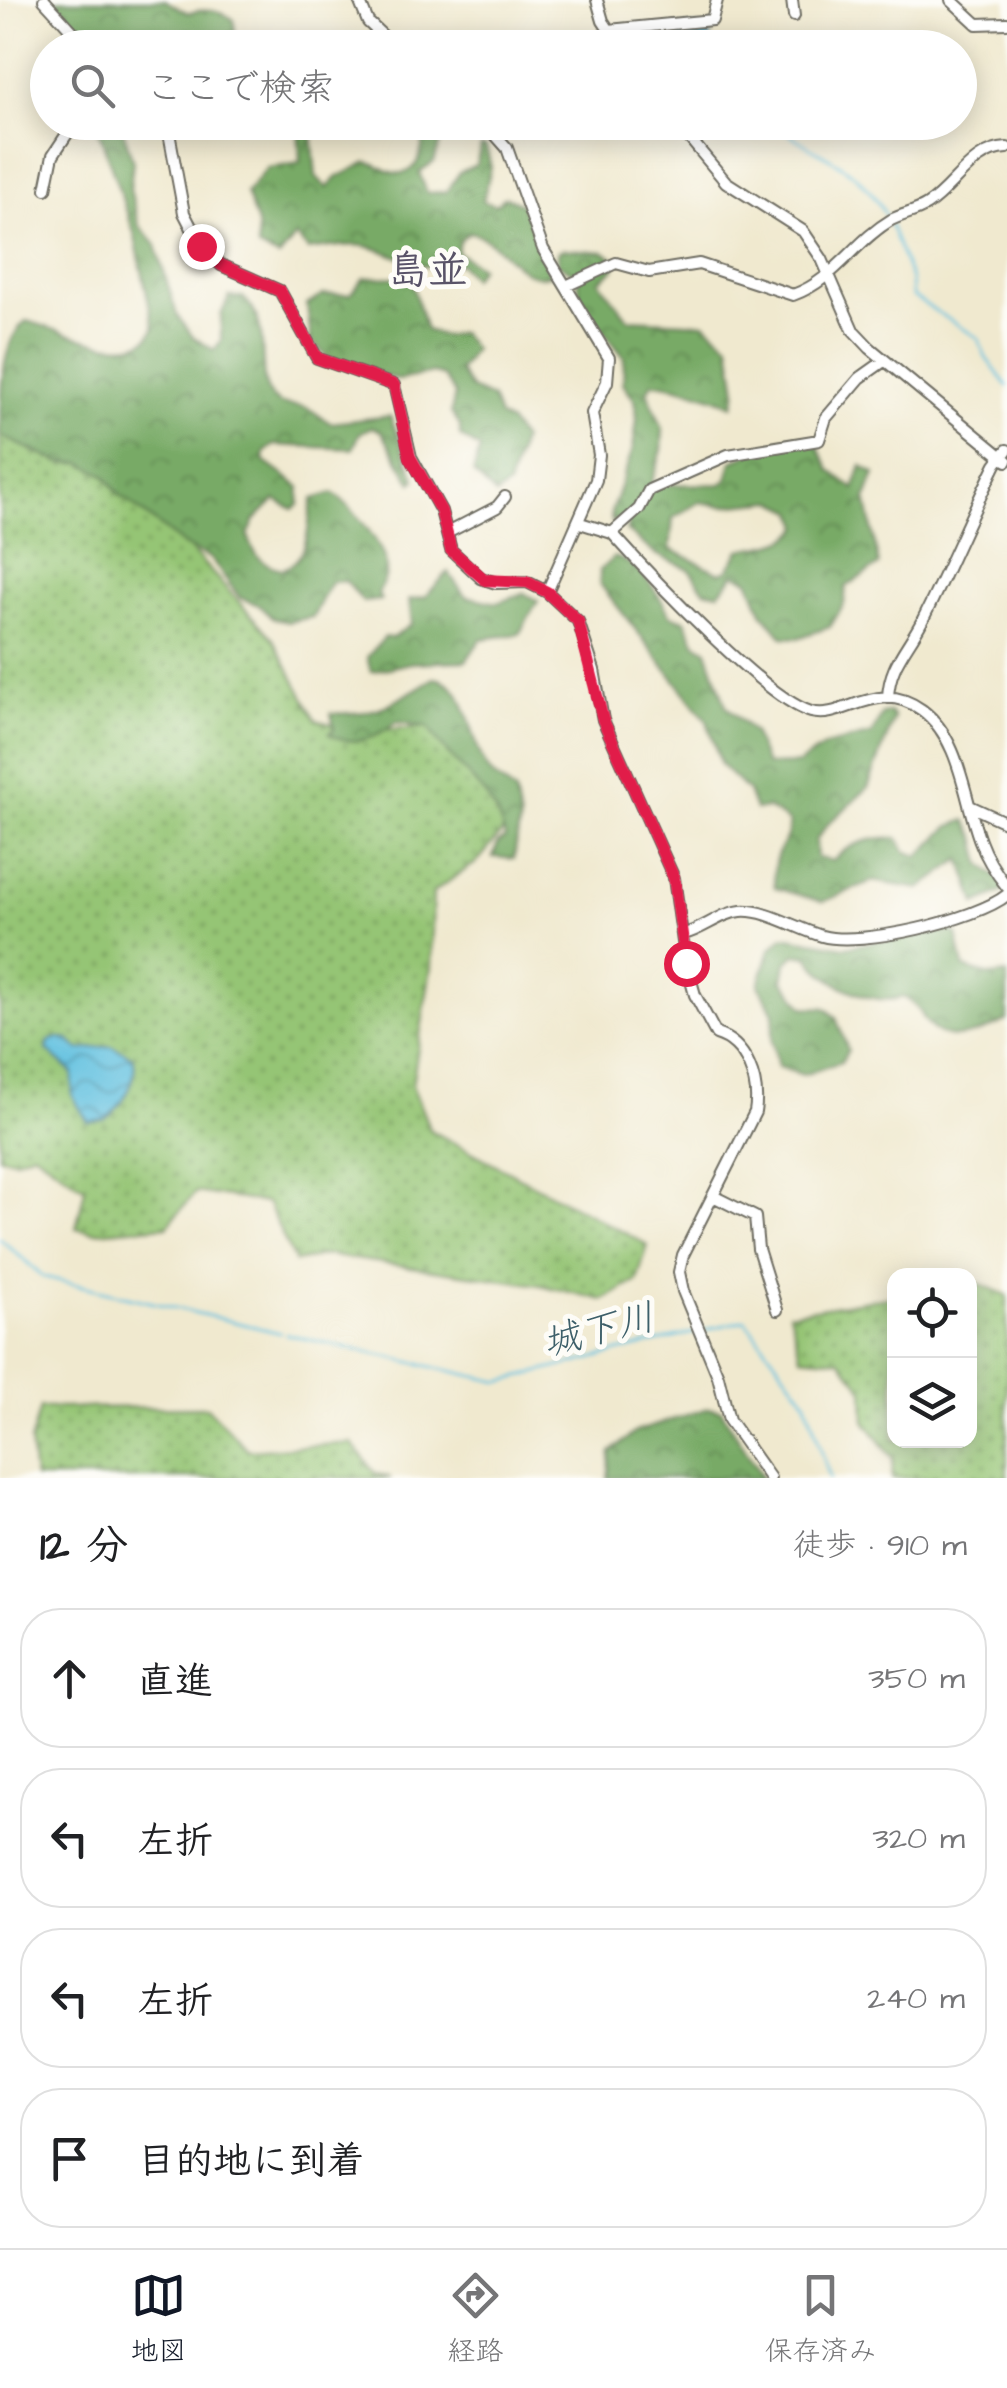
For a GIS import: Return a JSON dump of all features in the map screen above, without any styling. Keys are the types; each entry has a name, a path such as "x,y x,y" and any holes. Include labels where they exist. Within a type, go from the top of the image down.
{"street":[{"path":"44,0 72,30"},
{"path":"359,0 368,22 377,30"},
{"path":"597,0 608,30 712,20 716,0"},
{"path":"792,0 794,16"},
{"path":"952,0 978,24 1007,23"},
{"path":"46,189 53,155 63,140"},
{"path":"170,140 184,213 201,246 221,265 280,291 317,358 394,385 410,457 441,511 451,550 481,578 496,583 527,582 547,592 572,614 582,630 603,720 668,860 684,934 686,963 706,1019 716,1034 730,1038 750,1067 757,1088 755,1112 680,1266 682,1291 718,1376 729,1420 770,1478"},
{"path":"500,140 507,148 543,249 602,342 610,367 592,413 599,464 580,523 547,592"},
{"path":"691,140 726,182 803,231 830,276 853,330 884,361 1005,456 947,562 922,620 890,670 888,698"},
{"path":"566,286 616,263 649,272 710,266 792,296 830,276 892,219 929,204 954,183 966,166 1007,148"},
{"path":"612,533 639,509 649,490 728,456 819,440 826,418 860,378 884,361"},
{"path":"447,534 498,508 505,497"},
{"path":"580,523 612,533 755,675 805,709 821,713 870,698 888,698 924,711 957,762 987,858 1007,891 980,911 936,925 847,938 824,936 742,911 684,934"},
{"path":"970,806 1007,823"},
{"path":"713,1196 755,1217 758,1248 777,1310"}],"green space":[{"path":"57,0 164,0 189,13 206,10 224,14 234,20 235,30 79,30 56,7"},
{"path":"102,140 126,140 133,162 130,189 139,225 156,245 177,315 193,337 214,350 221,341 221,315 229,297 243,297 259,324 264,378 267,390 277,402 307,408 331,423 390,416 416,480 412,483 381,431 372,427 360,433 353,449 274,445 265,452 264,461 300,487 299,505 293,509 275,500 255,520 248,535 260,558 283,569 293,564 304,548 313,499 333,493 358,517 381,552 386,572 378,594 381,600 363,602 346,581 331,582 313,617 288,622 272,618 259,605 240,598 211,559 184,545 120,495 104,475 82,463 61,463 0,436 6,356 17,330 26,321 114,345 145,340 154,328 134,233"},
{"path":"299,140 313,140 316,176 327,188 338,177 367,162 389,171 407,172 418,161 423,140 441,140 434,162 419,172 427,193 446,192 460,172 476,165 481,146 486,147 491,167 483,201 495,205 506,197 522,204 550,274 529,274 492,243 469,232 459,241 457,252 480,267 472,279 459,263 434,267 358,245 308,250 296,236 279,257 258,248 257,224 246,193 267,168 300,163"},
{"path":"558,251 604,252 615,259 614,269 599,281 629,319 705,323 730,345 737,390 733,406 659,383 652,383 647,391 663,429 662,450 651,485 721,484 727,480 732,461 790,437 801,437 817,445 830,470 854,489 862,466 875,474 866,498 879,565 846,587 844,604 830,627 798,638 783,637 762,612 749,580 735,574 719,593 704,590 689,569 655,554 626,530 629,526 625,517 612,522 611,513 633,449 635,400 623,383 624,357 580,302 578,276 557,263","holes":["774,501 795,511 800,527 795,533 773,544 740,550 728,570 720,573 670,549 673,518 700,502 723,506"]},
{"path":"401,277 412,284 426,330 444,336 461,333 474,349 459,371 471,389 492,398 499,417 510,423 522,440 508,486 496,495 473,473 480,449 460,436 460,426 451,413 455,394 443,376 433,373 398,380 328,358 311,341 307,305 323,295 350,294 364,278"},
{"path":"0,421 124,477 273,639 316,720 357,731 444,726 511,822 477,862 433,892 431,968 412,1085 430,1130 648,1245 637,1281 603,1300 540,1285 325,1255 295,1262 267,1203 196,1192 167,1226 94,1232 76,1228 85,1188 33,1152 16,1159 0,1157"},
{"path":"614,557 640,572 670,615 685,620 696,643 707,650 726,706 753,732 766,765 798,764 825,746 872,734 882,714 890,712 894,718 868,788 816,840 817,858 833,861 854,845 889,838 897,838 907,852 919,856 950,826 966,820 976,837 982,864 1005,884 1002,892 976,904 961,859 920,889 872,881 823,902 775,888 775,864 789,822 768,808 755,810 748,791 721,765 707,721 600,584 600,570"},
{"path":"448,572 465,596 497,603 524,593 538,601 519,634 481,639 466,661 411,663 371,672 367,657 385,637 392,638 412,624 409,600 425,597"},
{"path":"434,678 447,682 456,691 483,761 493,776 515,793 520,819 514,859 493,857 498,843 505,838 500,820 482,791 428,727 397,722 357,741 329,734 334,729 331,713 375,710"},
{"path":"945,930 957,934 964,968 990,976 1007,974 1007,1020 976,1034 943,1034 933,1029 903,997 864,996 837,983 808,956 795,954 786,963 783,980 804,1007 826,1008 836,1018 848,1050 841,1062 803,1075 778,1067 772,1041 774,1013 759,985 770,949 784,936 845,947"},
{"path":"977,1283 1007,1295 1007,1478 892,1478 893,1458 865,1421 864,1390 840,1360 801,1356 789,1313 887,1297 887,1448 977,1448"},
{"path":"207,1407 248,1450 352,1443 375,1473 391,1478 34,1478 30,1442 40,1408"},
{"path":"708,1408 721,1410 763,1478 608,1478 611,1452 635,1432"}],"water":[{"path":"699,26 703,30 667,30"},
{"path":"69,1040 79,1050 111,1046 133,1057 134,1074 128,1091 105,1119 88,1122 72,1095 73,1073 47,1050 49,1041"}],"waterway":[{"path":"799,140 848,170 874,196 886,216"},
{"path":"890,225 911,280 912,296 978,338 986,358 1007,386"},
{"name":"城下川","path":"0,1239 44,1277 281,1333"},
{"name":"城下川","path":"705,1330 745,1320 805,1399 830,1478"},
{"name":"城下川","path":"286,1334 500,1382 697,1332"}],"district":[{"name":"島並","path":"428,271"}],"route":[{"path":"201,246 221,265 280,291 317,358 329,366 394,385 410,457 441,511 451,550 462,562 490,582 527,582 547,592 578,621 594,670 603,720 674,878 686,963"}]}
